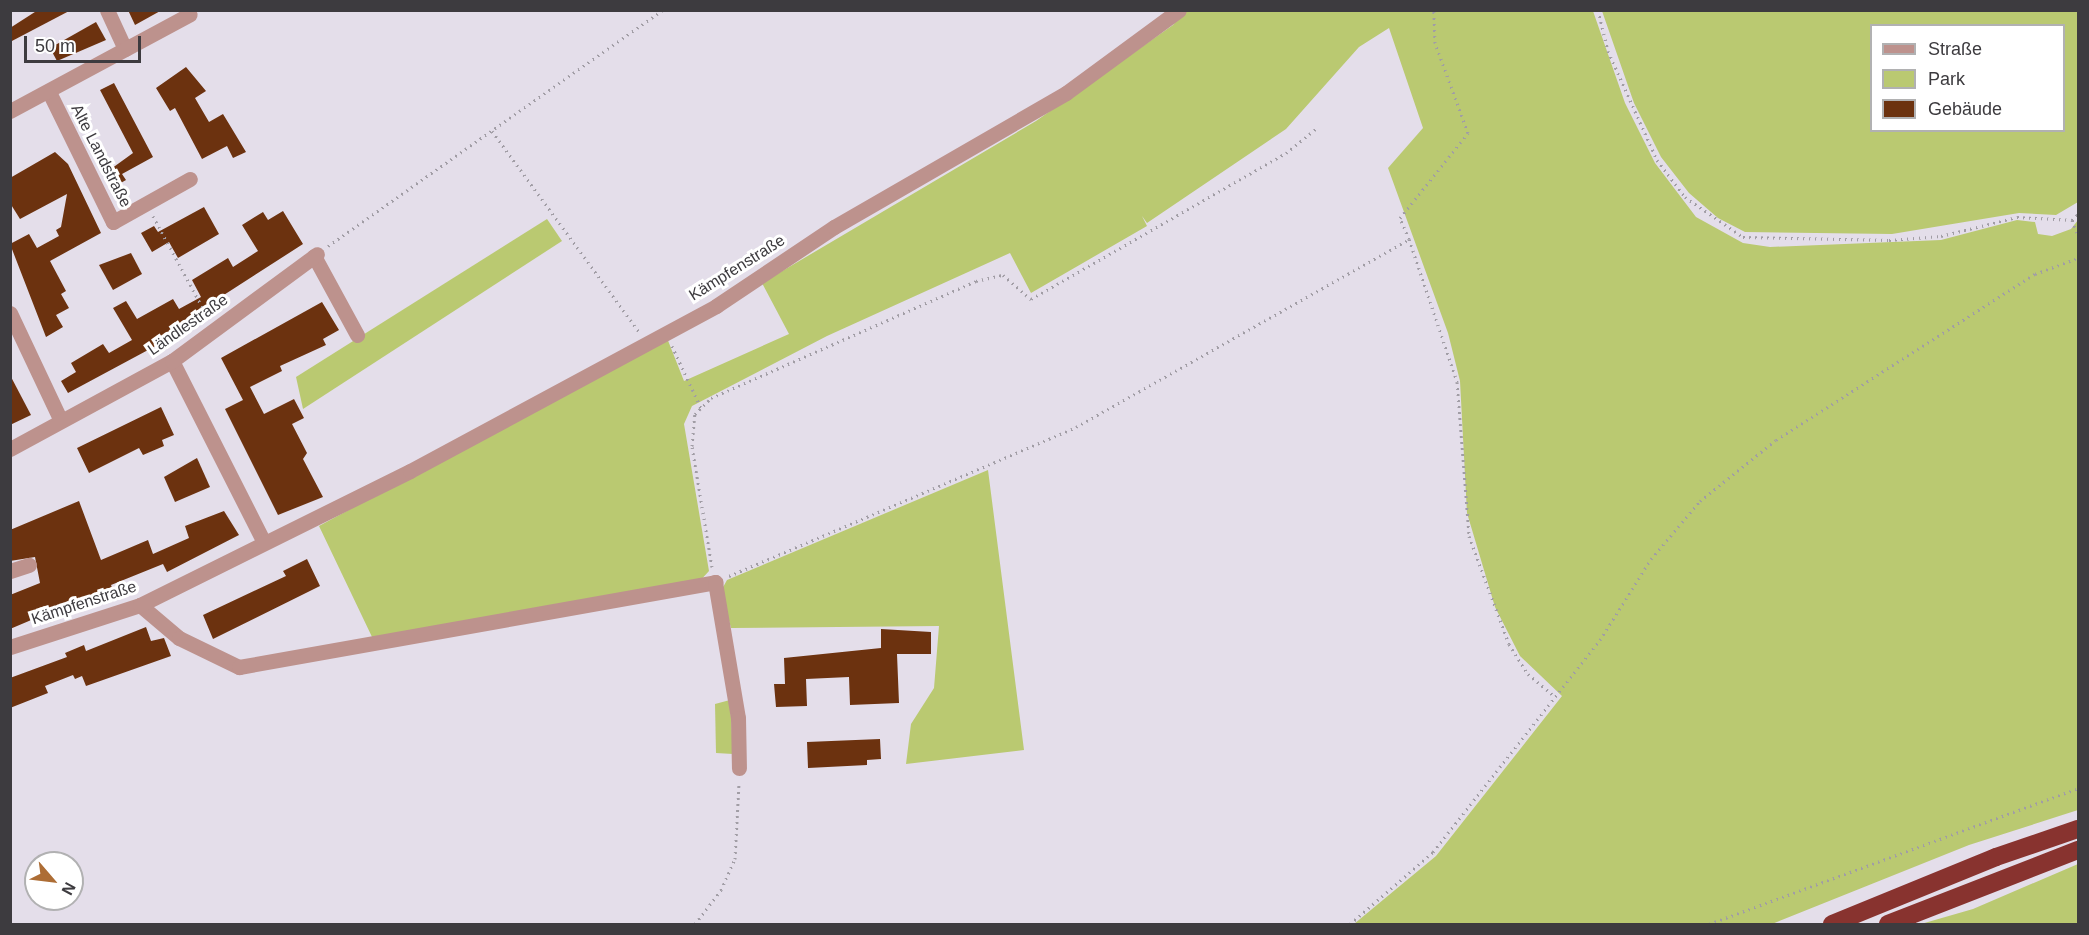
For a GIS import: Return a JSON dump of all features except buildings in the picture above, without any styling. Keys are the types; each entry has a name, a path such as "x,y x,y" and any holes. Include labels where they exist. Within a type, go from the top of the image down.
{"highway":[{"path":"1832,924 1996,857 2079,829"},
{"path":"1888,924 2079,850"}],"street":[{"path":"106,10 125,50"},
{"name":"Kämpfenstraße","path":"10,647 140,605 356,498 645,341 716,306 834,227 1066,93 1179,10"},
{"name":"Alte Landstraße","path":"10,111 190,14"},
{"name":"Alte Landstraße","path":"49,92 113,222 190,179"},
{"path":"315,255 357,335"},
{"name":"Ländlestraße","path":"10,449 172,361 315,255"},
{"path":"10,314 61,421"},
{"path":"172,361 264,542"},
{"path":"10,571 29,564"},
{"path":"140,605 179,638 239,667 715,582 738,718 738,768"}],"path":[{"path":"315,255 663,10"},
{"path":"1434,10 1435,43 1468,133 1400,218 1457,382 1469,536 1509,644 1528,674 1555,698"},
{"path":"1598,10 1608,51 1657,160 1685,197 1743,237 1889,240 1941,236 2017,217 2072,220 2079,214"},
{"path":"1317,128 1286,153 1031,299 1003,275 976,281 711,398 695,414 692,446 715,582 1076,427 1409,239"},
{"path":"492,131 645,341"},
{"path":"147,204 214,329"},
{"path":"2072,220 2079,235"},
{"path":"1350,924 1433,852 1600,640 1652,559 1700,501 1776,440 2035,274 2079,258"},
{"path":"666,331 700,408"},
{"path":"695,924 721,890 735,859 738,768"},
{"path":"1709,924 2079,788"}],"green space":[{"path":"1184,11 1593,11 1625,103 1655,163 1696,217 1743,243 1770,247 1941,240 2017,220 2035,222 2038,234 2052,236 2071,229 2078,220 2078,810 1969,845 1772,924 1354,924 1436,856 1562,696 1520,656 1495,607 1467,513 1460,381 1448,333 1388,168 1423,128 1389,28 1359,47 1286,129 1147,223 1142,216 1147,226 1031,293 1010,253 827,336 692,406 684,424 709,571 698,583 373,639 319,526 667,338 684,381 789,334 762,283 1036,121 1173,25"},
{"path":"1602,11 2078,11 2078,202 2056,215 2019,213 1892,234 1745,232 1718,218 1689,193 1661,157 1634,103"},
{"path":"547,219 562,241 303,409 296,377"},
{"path":"988,470 1024,750 906,764 911,724 934,688 939,626 731,628 721,591 727,580"},
{"path":"730,700 733,754 716,753 715,704"},
{"path":"2078,864 2078,924 1921,924 1973,909"}]}
